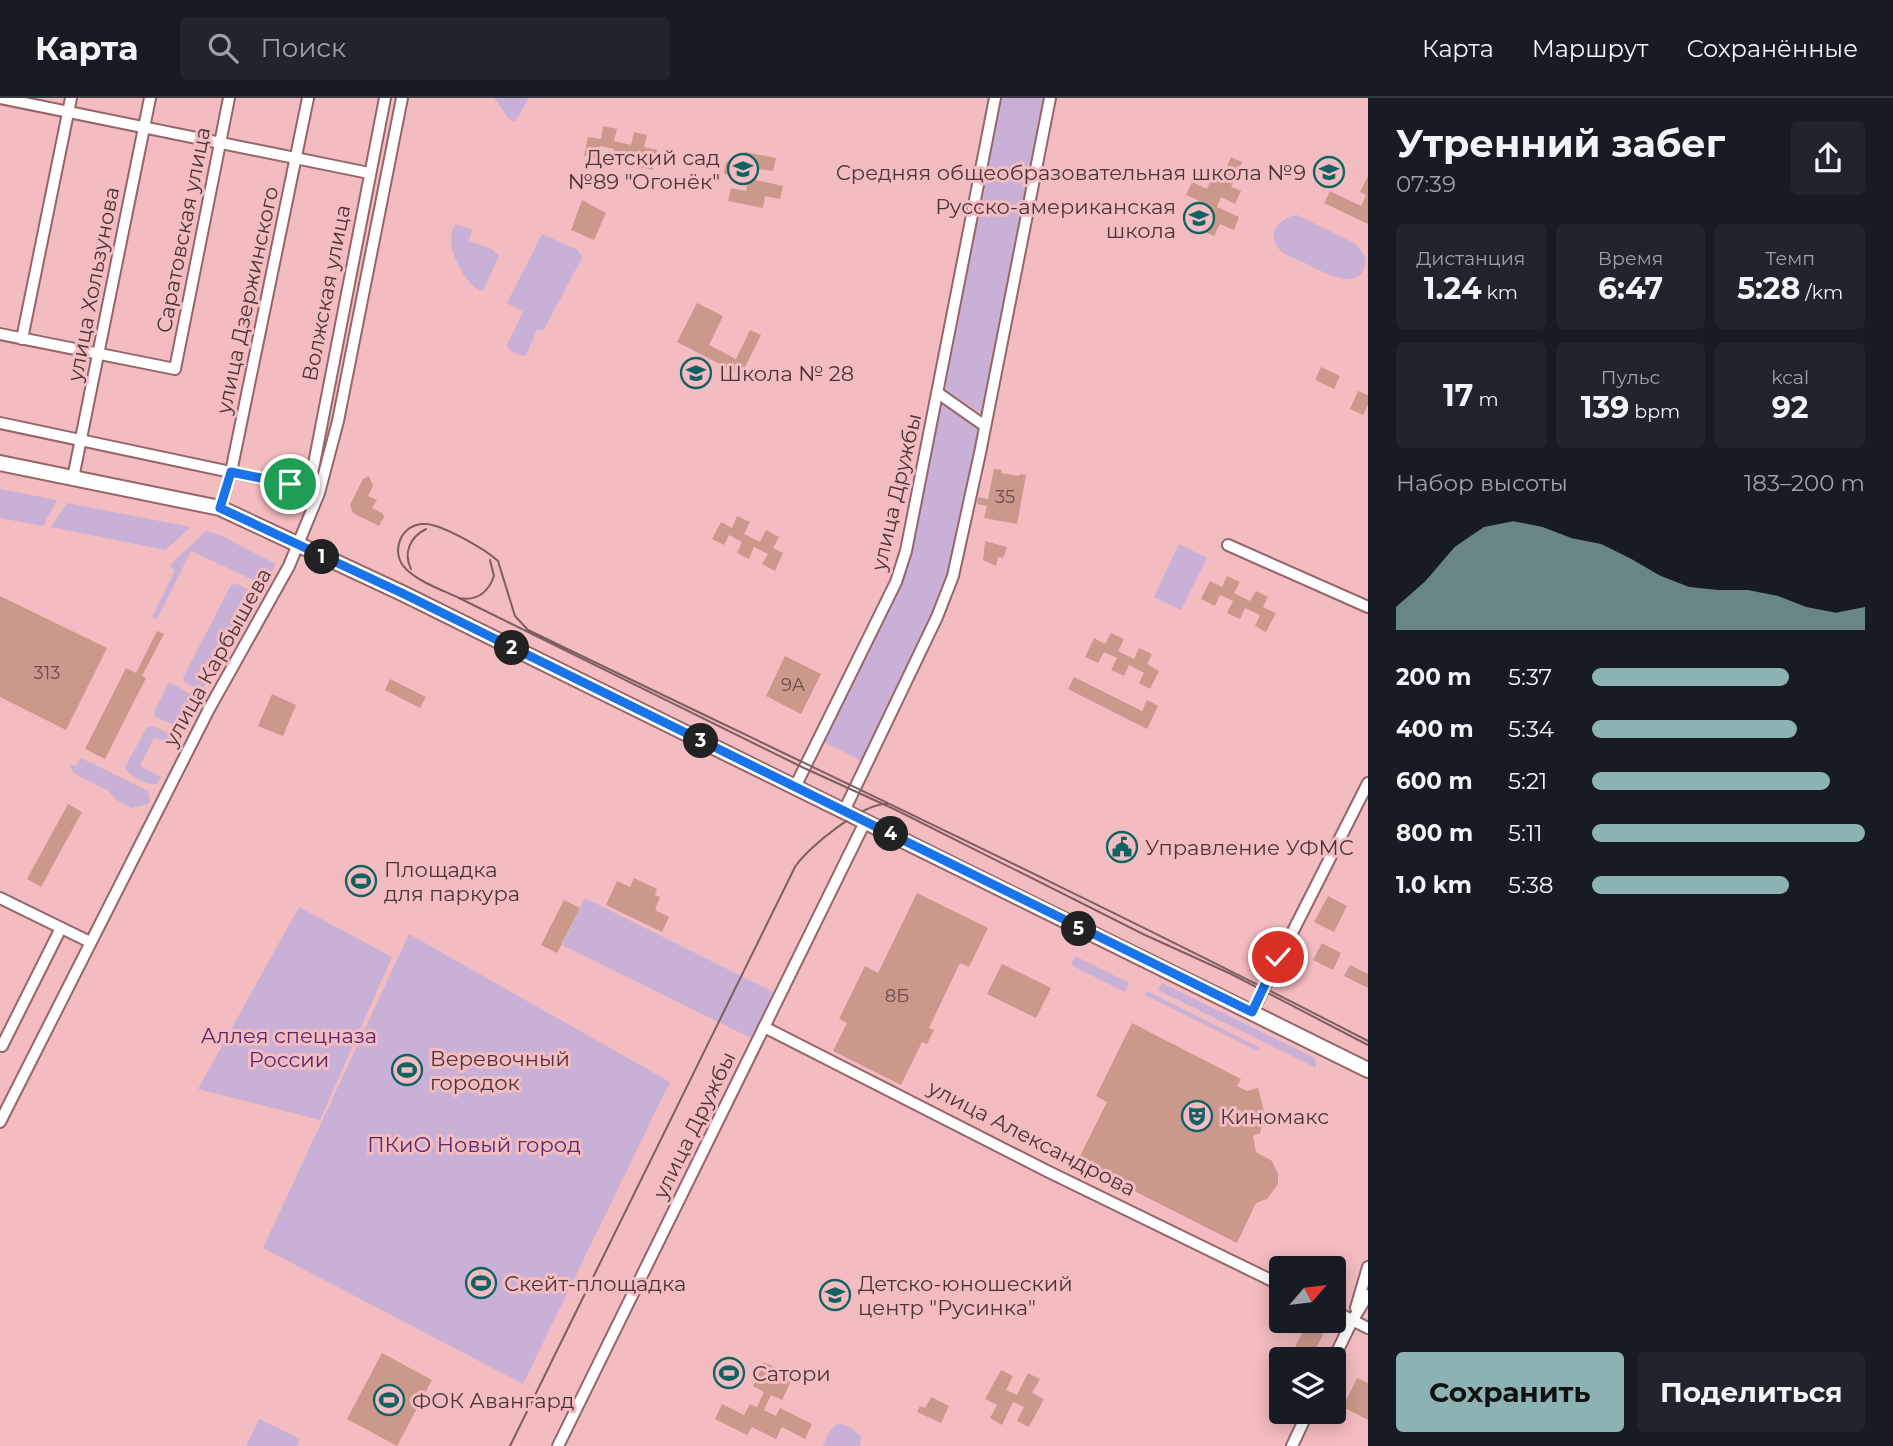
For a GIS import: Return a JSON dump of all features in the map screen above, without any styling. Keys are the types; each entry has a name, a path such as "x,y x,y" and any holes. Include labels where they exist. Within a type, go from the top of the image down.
{"main road":[{"path":"0,463 220,508 404,594 1368,1070"}],"street":[{"path":"22,338 71,98"},
{"name":"улица Хользунова","path":"73,478 150,98"},
{"name":"Саратовская улица","path":"99,354 175,369 229,98"},
{"name":"улица Дзержинского","path":"220,508 231,472 308,98"},
{"name":"Волжская улица","path":"231,472 292,485 313,469 385,98"},
{"name":"улица Карбышева","path":"0,1122 209,709 299,546 329,461 402,98"},
{"name":"улица Дружбы","path":"795,787 896,582 918,499 995,98"},
{"path":"844,811 937,617 953,576 1050,98"},
{"path":"0,99 369,173"},
{"path":"0,334 99,354"},
{"name":"улица Дружбы","path":"938,393 985,426"},
{"path":"0,424 231,472"},
{"path":"1228,545 1368,607"},
{"path":"1252,1012 1368,783"},
{"name":"улица Дружбы","path":"558,1446 865,822"},
{"path":"0,898 90,942"},
{"path":"1,1047 61,928"},
{"name":"улица Александрова","path":"764,1027 1047,1171 1269,1279"},
{"path":"1352,1321 1368,1267"},
{"path":"1339,1347 1368,1296"},
{"path":"1346,1318 1368,1328"},
{"path":"1292,1446 1302,1424"}],"green space":[{"path":"494,98 529,98 515,122 510,120"},
{"path":"1000,98 1043,98 983,414 945,390"},
{"path":"1297,215 1356,244 1366,258 1364,269 1358,276 1351,279 1332,275 1280,250 1274,238 1276,228 1285,219"},
{"path":"456,224 472,230 469,241 492,249 499,256 484,289 480,291 467,279 456,260 451,241"},
{"path":"542,234 578,250 582,258 543,331 537,329 526,356 523,356 512,352 507,345 523,312 507,303"},
{"path":"941,403 981,429 949,575 934,616 864,762 824,742 900,584 920,508"},
{"path":"0,489 57,500 43,526 0,518"},
{"path":"67,503 191,527 165,550 51,527"},
{"path":"206,531 220,535 276,564 267,581 260,583 191,551 157,619 152,617 175,570 169,566"},
{"path":"1179,544 1207,558 1181,610 1154,597"},
{"path":"235,583 255,593 255,600 202,691 185,683 183,678 231,585"},
{"path":"169,682 199,699 183,728 155,717 154,712"},
{"path":"153,726 179,741 176,747 154,737 140,766 161,777 157,784 139,780 125,767 147,727"},
{"path":"81,758 148,791 150,801 132,808 115,799 109,791 73,773 70,764 76,766"},
{"path":"585,898 775,993 753,1039 562,945"},
{"name":"Аллея спецназа России","path":"299,907 392,957 320,1120 198,1089"},
{"name":"ПКиО Новый город","path":"409,934 670,1082 523,1384 263,1248"},
{"path":"1075,956 1129,983 1125,992 1071,965"},
{"path":"1162,983 1315,1058 1316,1068 1158,990"},
{"path":"1147,991 1260,1048 1258,1051 1145,995"},
{"path":"259,1419 300,1439 297,1446 246,1446"},
{"path":"837,1424 856,1432 861,1437 860,1446 823,1446 830,1430"}],"building":[{"path":"603,126 617,129 614,141 631,145 634,132 647,135 644,147 657,150 653,170 640,167 642,155 628,152 625,164 612,161 614,149 600,146 598,159 584,156 588,137 601,139"},
{"path":"745,152 776,158 773,171 758,169 756,180 783,186 780,199 765,196 763,208 728,201 731,188 746,191 748,179 724,174 726,162 743,165"},
{"name":"Русско-американская школа","path":"1231,157 1242,162 1231,187 1241,191 1235,204 1221,197 1217,207 1239,217 1234,230 1220,224 1214,236 1184,222 1190,209 1205,216 1209,205 1186,195 1192,182 1207,189 1212,177 1221,181"},
{"path":"1368,176 1368,224 1324,203 1330,191 1361,206 1366,195 1360,192"},
{"path":"582,200 606,213 594,240 571,230"},
{"path":"697,303 723,316 709,345 736,359 750,330 761,335 741,375 677,342"},
{"path":"1321,367 1340,376 1334,389 1315,380"},
{"path":"1358,391 1368,395 1368,405 1363,415 1350,409"},
{"path":"994,469 1002,470 1001,473 1026,475 1017,524 984,518 987,506 977,504 978,497 988,499"},
{"path":"369,476 373,486 368,496 377,500 372,508 384,517 379,526 353,513 350,505 363,479"},
{"path":"737,516 750,522 744,534 760,542 766,530 779,537 773,548 783,553 775,571 762,564 768,554 754,547 749,559 737,553 742,542 729,535 724,545 712,539 721,522 732,528"},
{"path":"985,541 1007,547 1003,558 998,557 996,566 983,560"},
{"path":"1227,576 1240,582 1234,593 1250,601 1256,591 1268,597 1263,607 1276,613 1266,632 1255,626 1260,615 1245,608 1240,619 1227,613 1233,601 1220,595 1215,606 1201,599 1210,581 1222,587"},
{"path":"0,596 107,648 66,730 0,697"},
{"path":"157,631 164,634 142,676 146,678 105,759 85,749 126,668 136,673"},
{"path":"1111,633 1124,639 1118,651 1134,659 1139,648 1152,654 1147,664 1159,671 1150,689 1139,683 1144,673 1129,665 1124,676 1111,670 1117,658 1104,652 1098,663 1085,657 1094,638 1105,644"},
{"path":"785,656 821,674 801,714 766,696"},
{"path":"1074,677 1142,711 1147,700 1158,706 1147,729 1068,689"},
{"path":"390,679 426,697 420,708 385,690"},
{"path":"272,694 296,705 283,736 258,726"},
{"path":"68,804 82,812 41,887 27,879"},
{"path":"634,878 657,889 655,895 660,897 655,910 669,917 662,932 606,905 617,881 630,887"},
{"path":"917,893 988,928 969,967 960,963 929,1028 934,1030 927,1044 922,1042 901,1085 833,1051 847,1023 839,1019 865,966 878,973"},
{"path":"1328,896 1347,906 1334,932 1314,922"},
{"path":"564,900 580,908 557,953 541,945"},
{"path":"1322,943 1341,953 1333,970 1313,960"},
{"path":"1002,964 1051,988 1036,1018 987,994"},
{"path":"1350,965 1368,974 1368,988 1344,976"},
{"path":"1132,1023 1241,1079 1237,1086 1247,1091 1258,1088 1265,1115 1260,1133 1253,1136 1256,1152 1272,1161 1278,1174 1278,1184 1267,1199 1256,1203 1237,1243 1077,1162 1107,1102 1096,1096"},
{"path":"1302,1334 1323,1335 1317,1347 1295,1347"},
{"name":"ФОК Авангард","path":"382,1353 432,1380 397,1446 347,1419"},
{"path":"764,1362 793,1377 782,1400 771,1395 764,1410 776,1416 780,1408 812,1424 805,1439 782,1427 776,1439 752,1427 747,1435 715,1419 722,1404 744,1415 750,1404 757,1407 764,1392 753,1386"},
{"path":"1001,1370 1013,1376 1006,1390 1017,1395 1028,1373 1040,1379 1032,1393 1044,1399 1029,1427 1017,1421 1024,1407 1013,1402 1002,1425 990,1418 997,1405 985,1399"},
{"path":"1357,1378 1368,1383 1368,1420 1346,1409 1346,1401"},
{"path":"931,1397 949,1406 941,1423 917,1412 920,1406 925,1408"}],"tram line":[{"path":"1368,1041 1055,884 528,630 515,616 498,561 464,538 426,524 410,528 400,540 398,555 401,562 411,574 424,582 804,768 894,809 1145,935 1231,974 1368,1045"},
{"path":"411,569 408,551 416,536 426,529"},
{"path":"459,598 476,597 488,587 494,576 490,560"},
{"path":"510,1446 795,867 811,849 851,818 887,804"}],"place":[{"name":"Детский сад №89 \"Огонёк\"","path":"743,169"},
{"name":"Средняя общеобразовательная школа №9","path":"1329,172"},
{"name":"Русско-американская школа","path":"1199,218"},
{"name":"Школа № 28","path":"696,373"},
{"name":"Управление УФМС","path":"1122,847"},
{"name":"Площадка для паркура","path":"361,881"},
{"name":"Веревочный городок","path":"407,1070"},
{"name":"Киномакс","path":"1197,1116"},
{"name":"Скейт-площадка","path":"481,1283"},
{"name":"Детско-юношеский центр \"Русинка\"","path":"835,1295"},
{"name":"Сатори","path":"729,1373"},
{"name":"ФОК Авангард","path":"389,1400"}],"route":[{"path":"290,484 231,472 220,508 404,594 1252,1012 1278,957"}]}
